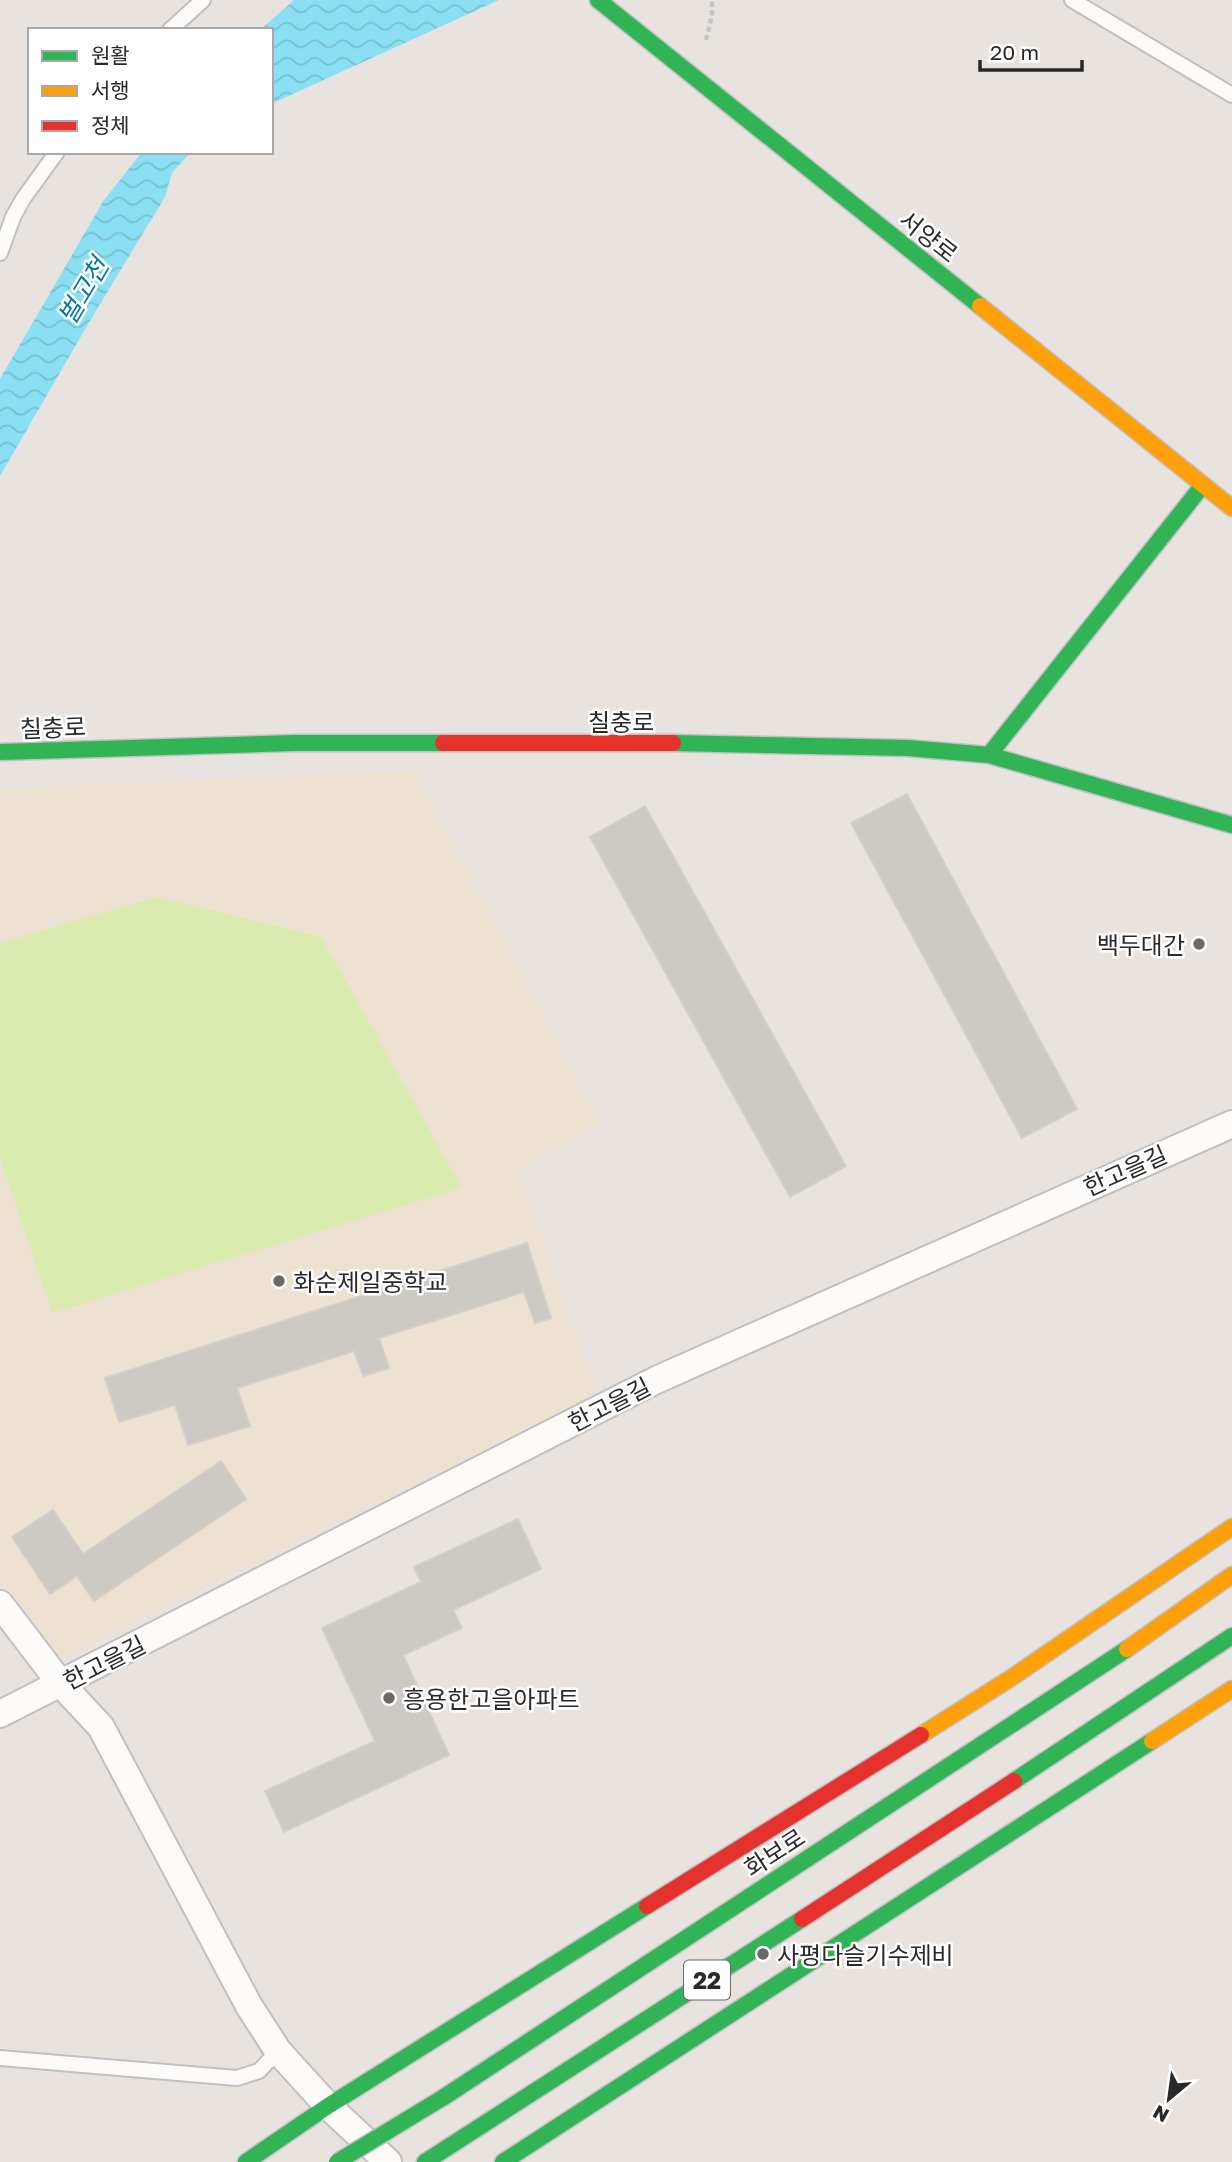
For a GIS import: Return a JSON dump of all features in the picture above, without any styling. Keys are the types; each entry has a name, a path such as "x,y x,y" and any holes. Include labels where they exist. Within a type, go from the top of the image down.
{"main road":[{"name":"서양로","path":"601,3 1232,508"},
{"path":"989,755 1203,485"},
{"name":"칠충로","path":"0,752 294,743 666,743 908,748 989,755 1232,825"},
{"path":"246,2162 328,2106 1011,1678 1232,1527"},
{"name":"화보로","path":"337,2162 444,2097 1124,1651 1232,1575"},
{"name":"22","path":"425,2162 947,1825 1232,1636"},
{"path":"503,2162 1232,1689"}],"street":[{"name":"한고을길","path":"0,1714 654,1381 1232,1124"},
{"path":"0,1605 61,1684 101,1727 249,2006 278,2051 328,2106 388,2162"}],"lane":[{"path":"172,28 203,0"},
{"path":"1072,0 1232,95"},
{"path":"0,253 13,217 23,199 56,154"},
{"path":"0,2058 236,2078 259,2071 278,2051"}],"shaded area":[{"name":"화순제일중학교","path":"415,771 600,1125 518,1169 598,1393 62,1659 0,1576 0,789"}],"green space":[{"path":"157,897 321,937 462,1188 52,1313 0,1158 0,943"}],"water":[{"path":"294,0 499,0 273,103 273,28 262,28"},
{"name":"벌고천","path":"140,154 189,154 172,173 165,197 0,476 0,379 104,200"}],"building":[{"path":"907,794 1077,1109 1022,1138 851,823"},
{"path":"645,806 846,1166 790,1197 590,837"},
{"path":"527,1243 551,1318 535,1323 524,1292 379,1338 389,1368 363,1376 354,1351 237,1388 250,1426 188,1445 175,1405 119,1422 105,1378"},
{"path":"221,1461 246,1499 94,1601 77,1576 50,1594 12,1537 53,1510 83,1554"},
{"name":"흥용한고을아파트","path":"518,1519 541,1569 453,1610 462,1628 403,1655 449,1755 284,1832 265,1791 375,1741 322,1628 421,1582 414,1567"}],"traffic: fast":[{"path":"598,0 980,306"},
{"path":"989,755 1203,485"},
{"path":"0,752 294,743 443,743"},
{"path":"673,743 908,748 989,755 1232,825"},
{"path":"1014,1781 1232,1636"},
{"path":"444,2097 1127,1649"},
{"path":"503,2162 1152,1741"},
{"path":"246,2162 328,2106 647,1906"},
{"path":"425,2162 802,1919"},
{"path":"337,2162 444,2097"}],"traffic: slow":[{"path":"980,306 1232,508"},
{"path":"921,1735 1011,1678 1232,1527"},
{"path":"1127,1649 1232,1575"},
{"path":"1152,1741 1232,1689"}],"traffic: jam":[{"path":"443,743 673,743"},
{"path":"647,1906 921,1735"},
{"path":"802,1919 1014,1781"}],"place":[{"name":"백두대간","path":"1199,944"},
{"name":"화순제일중학교","path":"279,1281"},
{"name":"흥용한고을아파트","path":"389,1698"},
{"name":"사평다슬기수제비","path":"763,1954"}]}
